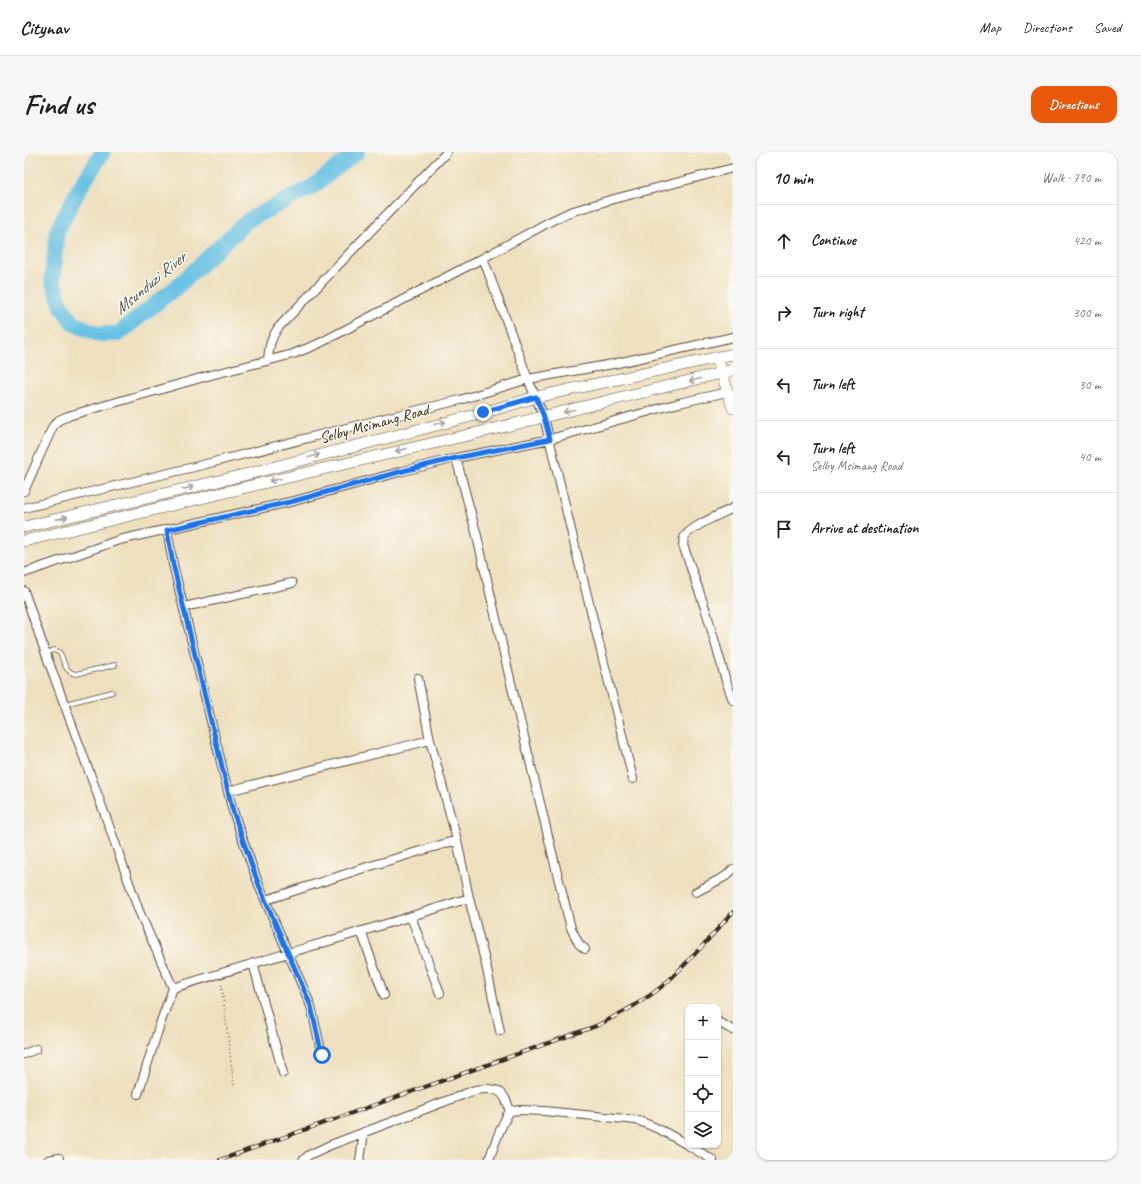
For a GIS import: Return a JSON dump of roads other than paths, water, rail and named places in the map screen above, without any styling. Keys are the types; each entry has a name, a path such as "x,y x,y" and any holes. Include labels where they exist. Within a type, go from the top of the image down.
{"main road":[{"name":"Selby Msimang Road","path":"24,527 248,474 536,397 733,354"},
{"path":"717,358 731,398"},
{"name":"Selby Msimang Road","path":"24,541 282,478 544,417 733,370"}],"street":[{"path":"268,361 271,338 278,328 447,152"},
{"path":"24,491 54,426 60,420 68,416 211,375 293,354 318,344 570,212 733,168"},
{"path":"483,258 528,379 544,417 633,779"},
{"path":"24,508 460,400 528,379 613,364 733,336"},
{"path":"24,573 119,540 294,501 456,458 550,439 666,406 731,398"},
{"path":"456,458 476,532 562,894 571,928 579,944 585,949"},
{"path":"733,508 698,526 687,534 684,538 683,545 707,614 733,700"},
{"path":"167,530 173,564 232,808 252,866 314,1014 322,1055"},
{"path":"184,607 292,583"},
{"path":"24,591 45,653 140,911 173,988 138,1094"},
{"path":"418,678 430,740 457,840 500,1031"},
{"path":"228,791 430,740"},
{"path":"266,900 457,840"},
{"path":"696,892 726,876 733,869"},
{"path":"173,988 289,952 411,917 469,898"},
{"path":"411,917 440,993"},
{"path":"361,931 384,995"},
{"path":"253,963 282,1073"},
{"path":"721,1024 733,1030"},
{"path":"24,1054 36,1049"},
{"path":"302,1160 328,1146 475,1090 492,1089 499,1091 505,1096 510,1111 499,1131 489,1160"},
{"path":"510,1111 544,1111 636,1120 664,1132 713,1160"},
{"path":"360,1160 364,1132"},
{"path":"48,1160 59,1158"}],"lane":[{"path":"45,653 54,650 60,653 67,671 76,674 116,665"},
{"path":"64,704 112,692"}],"waterway":[{"name":"Msunduzi River","path":"103,152 79,189 57,231 52,280 62,307 73,323 98,334 118,334 180,284 248,220 312,187 357,152"}],"railway":[{"path":"220,1160 596,1026 623,1012 658,990 675,975 733,912"}]}
